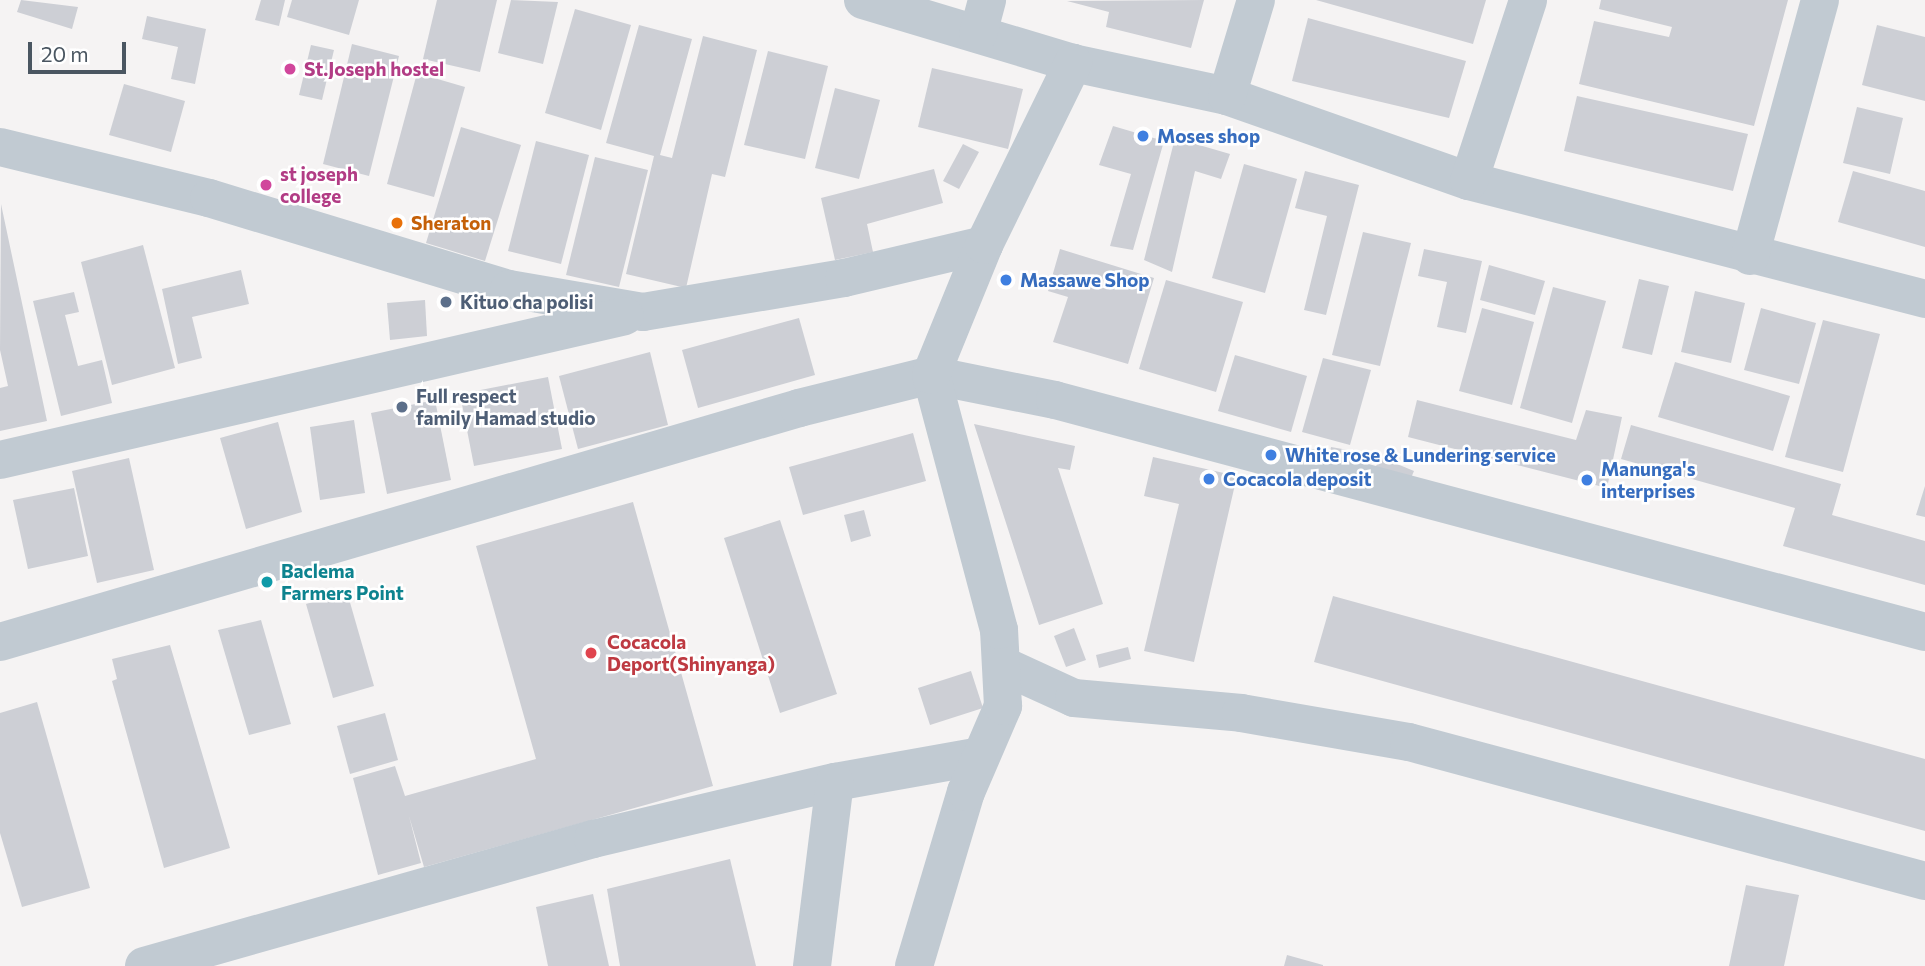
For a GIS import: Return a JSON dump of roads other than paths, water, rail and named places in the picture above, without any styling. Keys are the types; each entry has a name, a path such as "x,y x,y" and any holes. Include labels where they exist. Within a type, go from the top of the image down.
{"street":[{"path":"863,0 982,17 1073,62 1227,96 1468,181 1750,256 1925,299"},
{"path":"1227,96 1256,0"},
{"path":"1468,181 1528,0"},
{"path":"1750,256 1820,0"},
{"path":"914,966 936,883 981,756 1003,706 1004,666 931,375 984,245 1073,62"},
{"path":"0,147 209,198 509,289 643,312"},
{"path":"0,460 643,312 844,278 984,245"},
{"path":"0,642 823,401 931,375 1055,400 1925,632"},
{"path":"1004,666 1074,698 1241,713 1397,740 1925,881"},
{"path":"144,966 450,876 835,782 981,756"},
{"path":"812,966 835,782"}],"place":[{"name":"St.Joseph hostel","path":"290,69"},
{"name":"Moses shop","path":"1143,136"},
{"name":"st joseph college","path":"266,185"},
{"name":"Sheraton","path":"397,223"},
{"name":"Massawe Shop","path":"1006,280"},
{"name":"Kituo cha polisi","path":"446,302"},
{"name":"Full respect family Hamad studio","path":"402,407"},
{"name":"White rose & Lundering service","path":"1271,455"},
{"name":"Cocacola deposit","path":"1209,479"},
{"name":"Manunga's interprises","path":"1587,480"},
{"name":"Baclema Farmers Point","path":"267,582"},
{"name":"Cocacola Deport(Shinyanga)","path":"591,653"}]}
